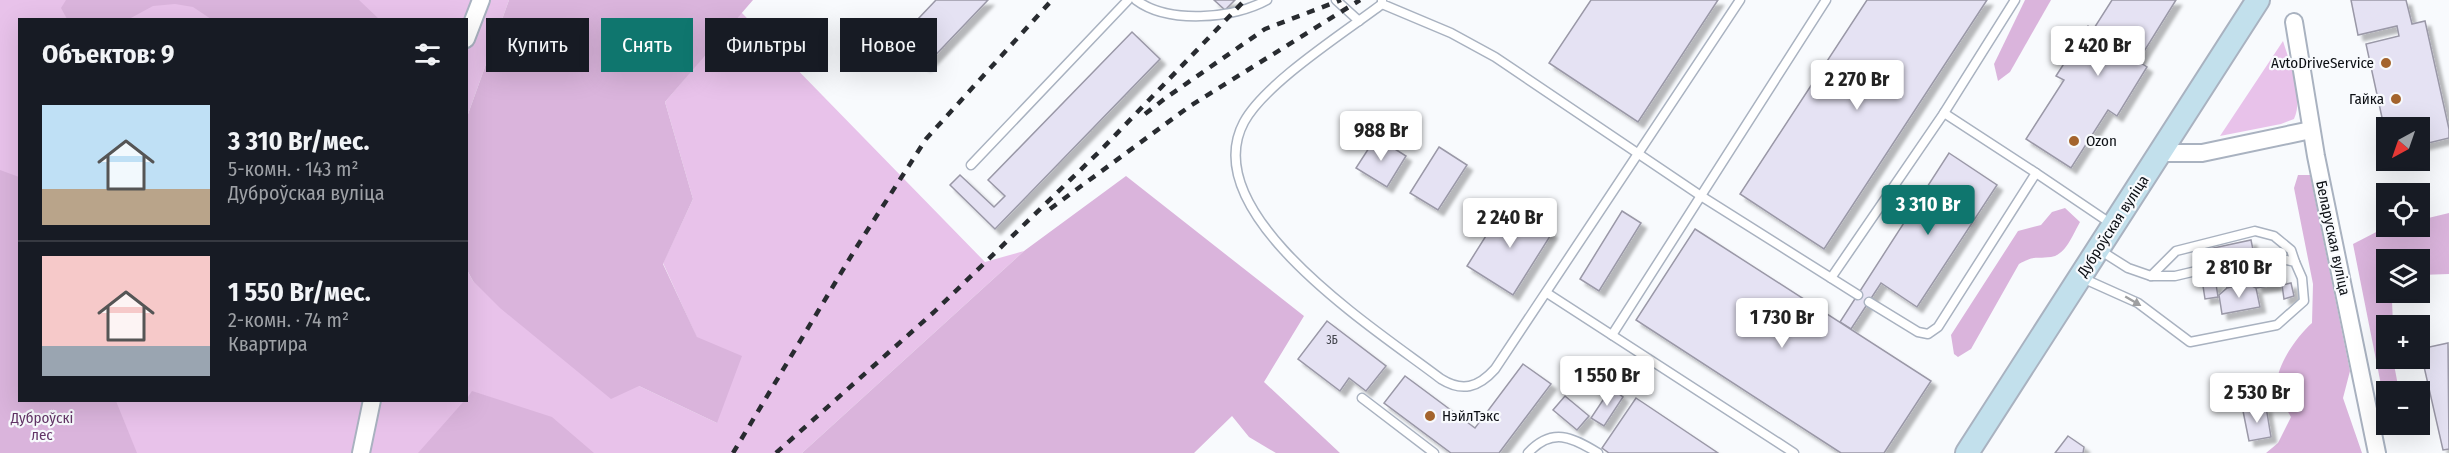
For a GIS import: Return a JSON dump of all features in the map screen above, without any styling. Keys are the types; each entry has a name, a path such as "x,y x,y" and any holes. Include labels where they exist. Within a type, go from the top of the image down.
{"main road":[{"name":"Дуброўская вуліца","path":"1967,453 2258,0"}],"street":[{"path":"468,34 481,0"},
{"name":"Беларуская вуліца","path":"2294,22 2311,130 2377,453"},
{"path":"2160,153 2202,153 2311,130"},
{"path":"361,453 372,402"}],"lane":[{"path":"971,165 1128,0"},
{"path":"1136,0 1158,12 1188,15 1244,11 1267,0"},
{"path":"1335,0 1359,21"},
{"path":"1740,0 1638,153 1547,293 1487,378 1477,385 1464,388 1452,386 1325,290 1278,245 1257,218 1237,174 1235,156 1237,138 1244,121 1271,90 1382,2 1473,44 1638,153 1701,196 1858,295"},
{"path":"1612,335 1826,0"},
{"path":"1831,278 1944,113 2015,0"},
{"path":"1944,113 2113,225"},
{"path":"1869,302 1918,332 1928,333 1938,327 2036,174"},
{"path":"2080,277 2138,303 2190,342 2277,325 2304,301 2302,278 2291,250 2274,236 2255,231 2176,251 2151,276"},
{"path":"2098,249 2128,268 2151,276 2175,276 2264,255 2295,262"},
{"path":"1547,293 1794,453"},
{"path":"1362,398 1434,453"},
{"path":"1528,453 1541,442 1552,437 1564,436 1575,439 1598,453"}],"green space":[{"path":"0,0 509,0 503,18 486,18 486,64 468,114 468,18 18,18 18,402 468,402 468,272 473,281 639,386 717,423 697,338 663,263 693,199 665,102 690,72 693,72 705,55 705,72 800,72 985,262 1024,251 802,453 0,453"},
{"path":"66,0 359,0 378,18 210,18 193,7 175,4 153,6 131,18 66,18 61,8"},
{"path":"509,0 753,0 737,18 705,18 705,56 693,70 693,18 601,18 601,72 691,72 665,102 693,199 663,264 697,337 742,356 717,423 639,386 611,399 500,308 473,281 468,272 468,114 486,64 486,72 589,72 589,18 503,18"},
{"path":"2025,0 2051,0 2010,72 1998,81 1994,64"},
{"path":"741,12 747,18 736,18"},
{"path":"2283,41 2297,91 2297,110 2294,119 2281,124 2220,136"},
{"name":"Дуброўскі лес","path":"0,170 18,177 18,402 116,402 137,453 0,453"},
{"path":"2298,175 2310,175 2350,371 2343,398 2362,453 2266,453 2278,443 2291,417 2277,391 2282,363 2293,344 2312,323 2313,284 2294,188"},
{"path":"1126,176 1304,316 1264,382 1340,453 1276,453 1249,437 1232,416 1194,453 802,453 1024,251"},
{"path":"2065,208 2080,222 2069,243 2056,255 2032,258 2019,264 1971,349 1958,357 1954,354 1951,335 2018,231 2041,225 2052,212"},
{"path":"2449,213 2449,274 2430,275 2430,249 2376,249 2376,303 2392,303 2393,315 2376,315 2376,360 2353,244 2376,232 2376,237 2430,237 2430,218"},
{"path":"2378,369 2395,369 2397,381 2380,381"},
{"path":"472,391 552,417 594,453 418,453 463,402 468,402"}],"building":[{"path":"936,0 988,0 937,53 937,18 919,18"},
{"path":"1214,0 1235,0 1225,10"},
{"path":"1591,0 1718,0 1638,122 1549,63"},
{"path":"1867,0 1987,0 1824,249 1740,194"},
{"path":"2112,0 2176,0 2138,61 2147,67 2117,116 2108,110 2071,168 2026,139 2064,80 2056,76 2088,26 2093,30"},
{"path":"2351,0 2406,0 2412,24 2425,21 2449,129 2449,138 2430,143 2430,117 2382,117 2366,44 2399,36 2397,26 2358,35"},
{"path":"1132,32 1160,59 995,229 950,185 960,175 994,207 1005,196 988,180"},
{"path":"1376,137 1406,156 1387,187 1356,168"},
{"path":"1439,147 1467,165 1438,210 1410,193"},
{"path":"1949,153 1997,185 1917,307 1881,283 1851,329 1840,322"},
{"path":"1506,204 1552,233 1513,295 1467,266"},
{"path":"1622,211 1641,223 1599,291 1580,279"},
{"path":"1695,229 1931,381 1884,453 1841,453 1636,320"},
{"path":"2251,240 2256,264 2242,267 2246,283 2227,288 2223,270 2209,273 2204,250"},
{"path":"2279,273 2281,284 2257,288 2255,277"},
{"path":"2246,283 2256,288 2260,307 2222,314 2219,295 2227,288"},
{"path":"2291,283 2294,296 2284,299 2282,285"},
{"path":"2216,284 2218,297 2205,299 2203,286"},
{"path":"1327,321 1386,366 1366,391 1349,378 1340,391 1298,359"},
{"path":"2448,343 2449,449 2443,450 2430,393 2430,381 2427,381 2425,369 2430,369 2430,347"},
{"name":"НэйлТэкс","path":"1523,364 1551,384 1499,453 1451,453 1384,403 1405,376 1475,428"},
{"path":"1611,388 1623,397 1604,426 1591,418"},
{"path":"1565,396 1589,416 1577,430 1553,410"},
{"path":"1636,398 1718,453 1609,453 1602,448"},
{"path":"2266,407 2271,437 2249,441 2243,411"},
{"path":"2068,436 2084,447 2083,453 2055,453"}],"railway":[{"path":"733,453 856,248 926,139 1052,0"},
{"path":"776,453 934,312 1101,150 1245,0"},
{"path":"1145,114 1265,29 1341,0"},
{"path":"1050,209 1190,106 1360,0"}],"place":[{"name":"AvtoDriveService","path":"2386,63"},
{"name":"Гайка","path":"2396,99"},
{"name":"Ozon","path":"2074,141"},
{"name":"НэйлТэкс","path":"1430,416"}]}
